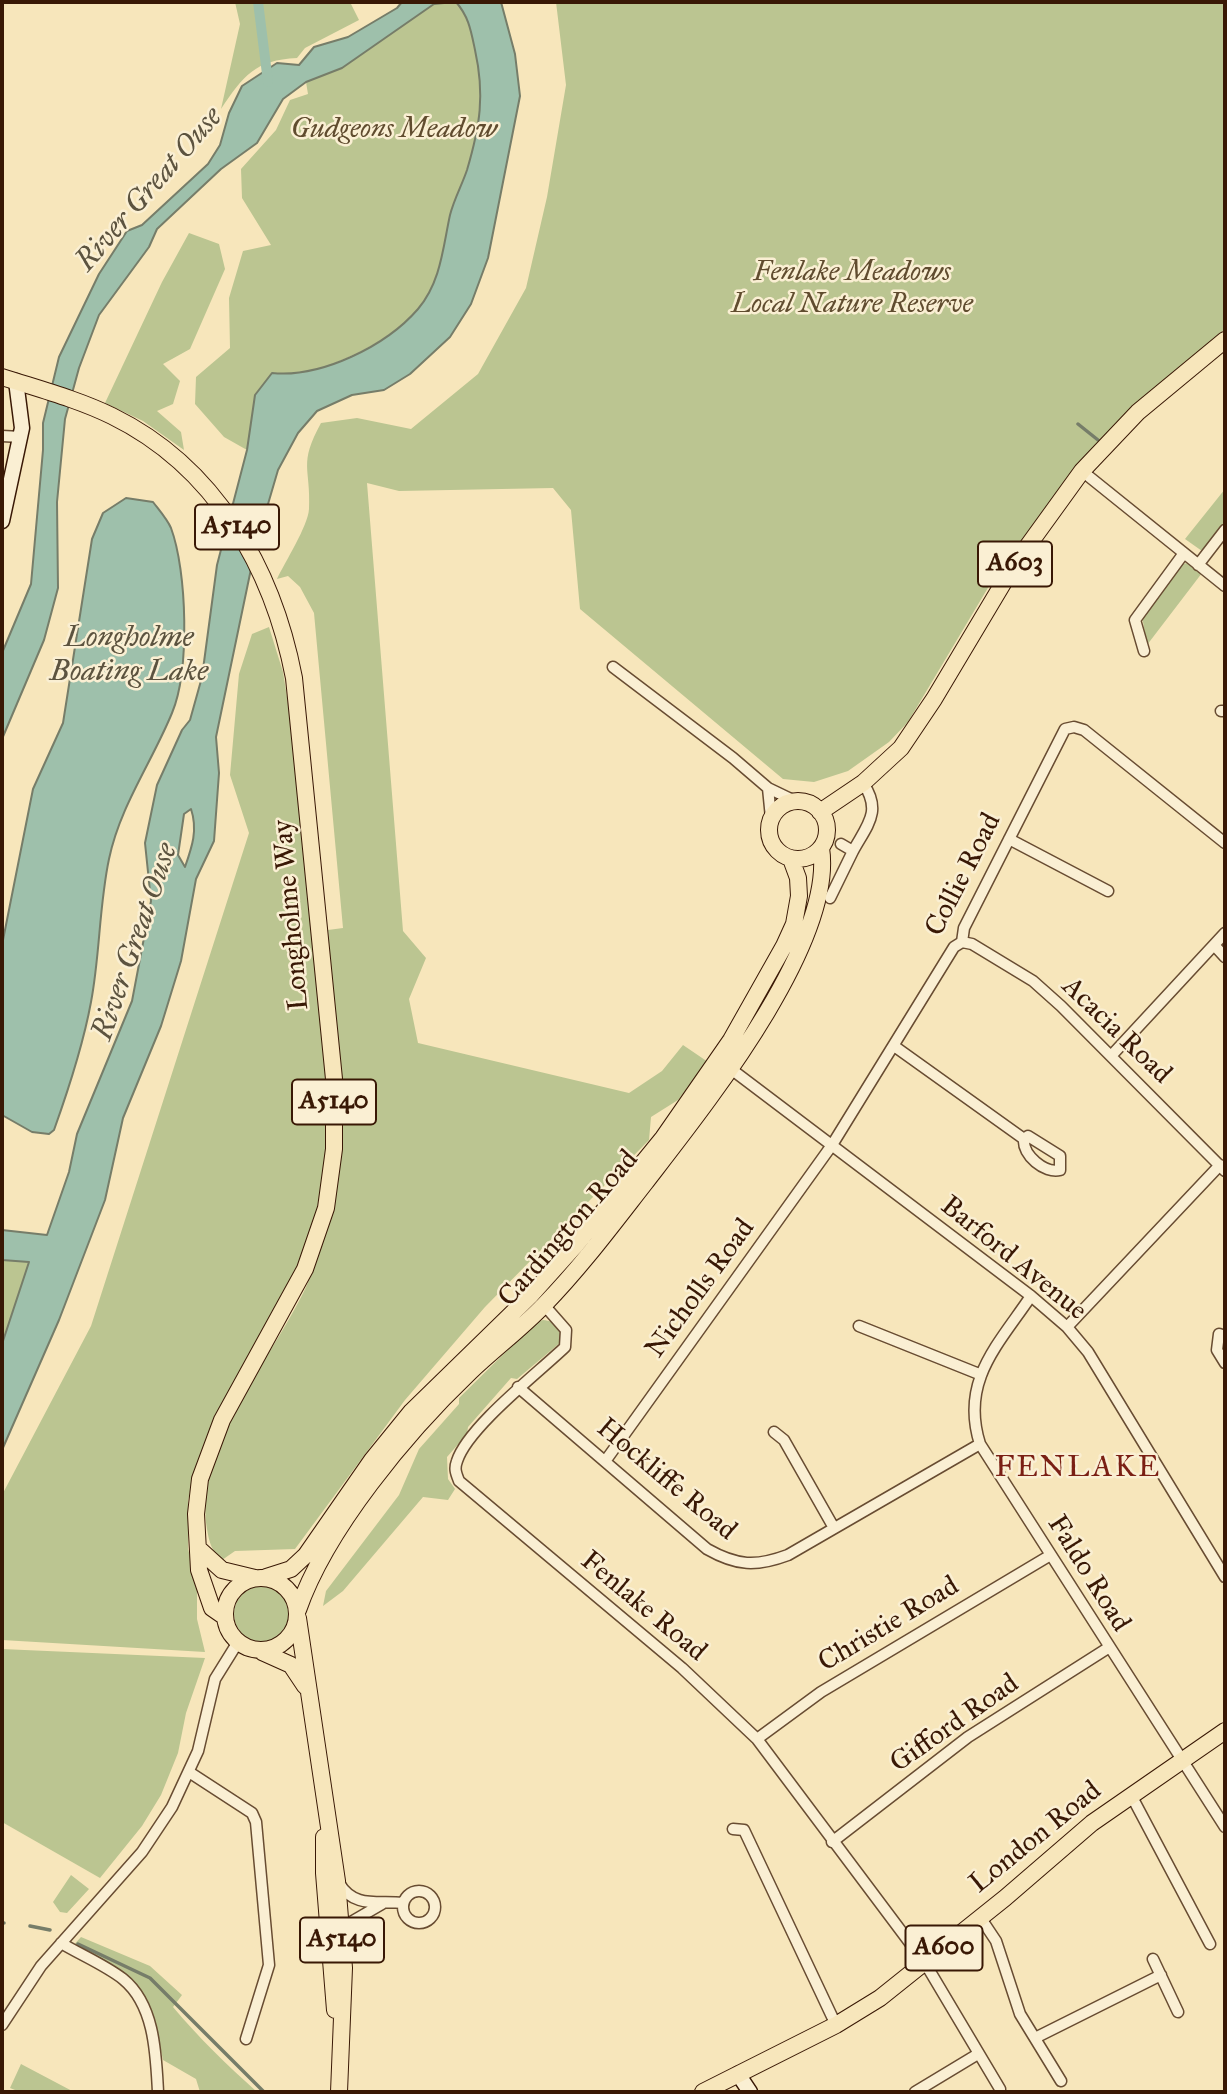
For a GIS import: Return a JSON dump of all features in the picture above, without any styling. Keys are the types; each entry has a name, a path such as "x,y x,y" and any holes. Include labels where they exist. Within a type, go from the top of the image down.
{"main road":[{"name":"A603","path":"820,812 863,783 901,748 1013,565 1082,471 1138,412 1225,340"},
{"name":"Longholme Way","path":"9,379 77,401 114,417 162,447 192,474 232,519 260,568 283,626 298,700 335,1102 332,1171 320,1229 305,1269 222,1420 203,1465 196,1504 199,1570 212,1608 225,1616"},
{"name":"A603","path":"799,802 846,794"},
{"path":"799,802 811,804 820,812 826,823 827,836 821,848 804,859 791,859 774,848 768,832 771,818 781,806 799,802"},
{"name":"Cardington Road","path":"298,1614 314,1568 383,1469 432,1411 470,1372 544,1305 596,1245 731,1069 784,981 809,929 823,862 821,848"},
{"name":"Cardington Road","path":"261,1578 291,1569 306,1555 372,1460 411,1412 531,1295 575,1246 663,1138 732,1040 784,946 793,924 799,897 798,878 791,859"},
{"path":"200,1550 222,1570 261,1578 285,1586 296,1601 298,1614 289,1638 270,1650 259,1650 238,1642 230,1633 225,1616 230,1594 246,1581 261,1578"},
{"name":"A5140","path":"298,1614 337,1881 343,1950 339,2092"},
{"name":"A5140","path":"259,1650 277,1656 291,1665 308,1692"},
{"name":"London Road","path":"738,2074 836,2025 880,1998 1077,1835 1225,1731"},
{"name":"A5140","path":"327,1817 324,1873 339,2064"},
{"name":"A600","path":"704,2092 738,2074"}],"street":[{"path":"2,521 20,437 20,405 9,379"},
{"path":"2,436 20,437"},
{"path":"1082,471 1225,586"},
{"path":"1198,565 1225,530"},
{"path":"1144,651 1135,620 1184,553"},
{"path":"613,667 733,758 768,788 799,802"},
{"name":"Collie Road","path":"832,1145 954,947 962,942 964,928 1065,730 1074,727 1084,730 1225,843"},
{"path":"830,898 874,809 872,797 863,783"},
{"path":"768,788 771,818"},
{"path":"1009,839 1108,891"},
{"path":"841,844 853,851"},
{"path":"1111,1056 1225,933"},
{"name":"Acacia Road","path":"962,942 972,944 1033,981 1222,1168"},
{"path":"1214,945 1225,957"},
{"path":"894,1046 1024,1139"},
{"name":"Barford Avenue","path":"731,1069 1031,1296 1067,1327 1105,1379 1225,1577"},
{"name":"Nicholls Road","path":"606,1460 832,1145"},
{"path":"1067,1327 1222,1168"},
{"name":"Faldo Road","path":"1031,1296 979,1374 973,1406 974,1425 980,1444 1049,1556 1225,1827"},
{"name":"Fenlake Road","path":"544,1305 566,1330 565,1348 518,1387 458,1457 455,1470 459,1481 682,1668 757,1739 925,1963 1000,2089"},
{"path":"859,1326 979,1374"},
{"path":"1225,1336 1219,1334 1217,1350 1225,1363"},
{"name":"Hockliffe Road","path":"518,1387 707,1549 726,1560 747,1565 763,1564 788,1555 980,1444"},
{"path":"774,1432 784,1440 834,1528"},
{"name":"Christie Road","path":"757,1739 821,1692 1049,1556"},
{"path":"2,2025 41,1966 142,1852 172,1807 198,1751 215,1679 238,1642"},
{"name":"Gifford Road","path":"832,1842 968,1737 1108,1648"},
{"path":"189,1772 252,1813 256,1822 269,1965 246,2039"},
{"path":"1131,1795 1210,1944"},
{"path":"733,1829 744,1830 836,2025"},
{"path":"337,1881 352,1898 382,1904 403,1903"},
{"path":"343,1950 351,1922 382,1904"},
{"path":"980,1917 994,1936 1012,1996 1061,2081"},
{"path":"61,1943 126,1982 141,2002 153,2035 159,2092"},
{"path":"1153,1959 1178,2012"},
{"path":"1035,2038 1161,1975"},
{"path":"915,2092 978,2054"},
{"path":"738,2074 750,2092"}],"green space":[{"path":"235,2 350,2 359,20 305,48 297,58 260,66 236,87 221,109 240,24"},
{"name":"Gudgeons Meadow","path":"456,2 467,19 472,37 480,82 480,110 471,154 452,209 432,287 418,309 383,339 341,360 255,395 247,450 224,437 195,404 196,377 230,348 229,298 243,251 271,245 242,198 241,169 276,130 290,100 308,94 306,82 342,68 434,4"},
{"name":"Fenlake Meadows Local Nature Reserve","path":"556,2 1225,2 1225,329 1136,406 1075,470 1022,544 998,571 908,722 889,742 848,771 814,782 783,779 580,609 571,510 553,488 399,491 367,483 403,931 426,958 409,999 418,1043 629,1093 662,1071 683,1045 708,1062 678,1100 651,1117 649,1140 485,1307 405,1400 295,1549 235,1551 222,1560 212,1546 207,1529 206,1497 212,1466 239,1404 306,1287 323,1244 339,1156 339,1066 328,930 343,928 314,613 300,587 288,576 277,579 308,516 308,458 321,423 357,418 411,429 478,374 526,288 547,197 566,85"},
{"path":"189,233 219,244 225,269 190,349 163,364 180,381 173,404 157,411 181,432 184,450 143,421 105,403 162,282"},
{"path":"1225,489 1225,521 1202,551 1185,539"},
{"path":"1188,563 1202,573 1147,645 1142,616 1182,564"},
{"path":"269,627 283,672 293,734 328,1092 329,1145 325,1183 313,1232 298,1275 194,1473 188,1501 188,1549 197,1583 197,1619 205,1652 2,1640 2,1495 91,1326 249,833 230,775 239,674 252,634"},
{"path":"2,1260 29,1262 2,1344"},
{"path":"543,1320 558,1326 561,1342 517,1379 511,1378 468,1427 467,1434 447,1457 448,1479 455,1489 448,1500 423,1497 343,1591 323,1606 326,1591 399,1495 419,1449 459,1404 459,1398 535,1323"},
{"path":"256,1586 268,1586 282,1594 290,1608 288,1625 282,1634 268,1642 256,1642 239,1630 234,1620 234,1608 246,1591"},
{"path":"2,1649 205,1658 186,1713 178,1753 161,1795 142,1826 100,1878 2,1822"},
{"path":"71,1875 89,1889 67,1913 60,1912 53,1902"},
{"path":"81,1937 150,1966 182,1995 173,2007 257,2092 200,2092 196,2079 163,2060 157,2032 145,2001 71,1948"},
{"path":"21,2064 74,2092 20,2092 10,2088"}],"water":[{"path":"402,2 454,2 434,4 342,68 306,82 283,99 257,143 221,169 157,229 149,247 99,315 79,368 65,419 57,502 58,588 44,640 2,739 2,653 31,584 43,423 59,357 99,274 127,231 142,225 208,164 220,145 229,113 242,86 277,63 299,65 314,47 348,37 397,8"},
{"path":"456,2 501,2 515,54 520,96 488,258 471,304 450,337 410,374 384,390 352,395 317,411 298,433 278,470 256,545 216,737 219,773 214,841 196,879 181,961 161,1026 123,1118 105,1200 59,1320 2,1450 2,1344 29,1262 2,1260 2,1230 47,1235 69,1172 77,1134 132,1001 151,901 145,843 157,785 182,730 190,720 202,677 217,565 247,450 255,395 272,373 291,373 331,365 371,347 405,323 426,299 440,264 452,209 471,154 480,110 480,82 471,30","holes":["191,809 193,838 185,867 178,855 184,814"]},
{"name":"Longholme Boating Lake","path":"126,498 153,502 171,528 183,594 182,672 172,713 128,802 114,840 106,877 91,1002 70,1083 54,1130 49,1134 32,1132 2,1115 2,945 33,789 63,723 92,539 103,513"}],"waterway":[{"path":"258,2 268,82"},
{"path":"1078,424 1098,440"},
{"path":"30,1926 50,1930"},
{"path":"78,1944 150,1978 264,2092"}],"district":[{"name":"FENLAKE","path":"1078,1469"}],"water label":[{"name":"River Great Ouse","path":"150,190"},
{"name":"River Great Ouse","path":"136,942"}]}
